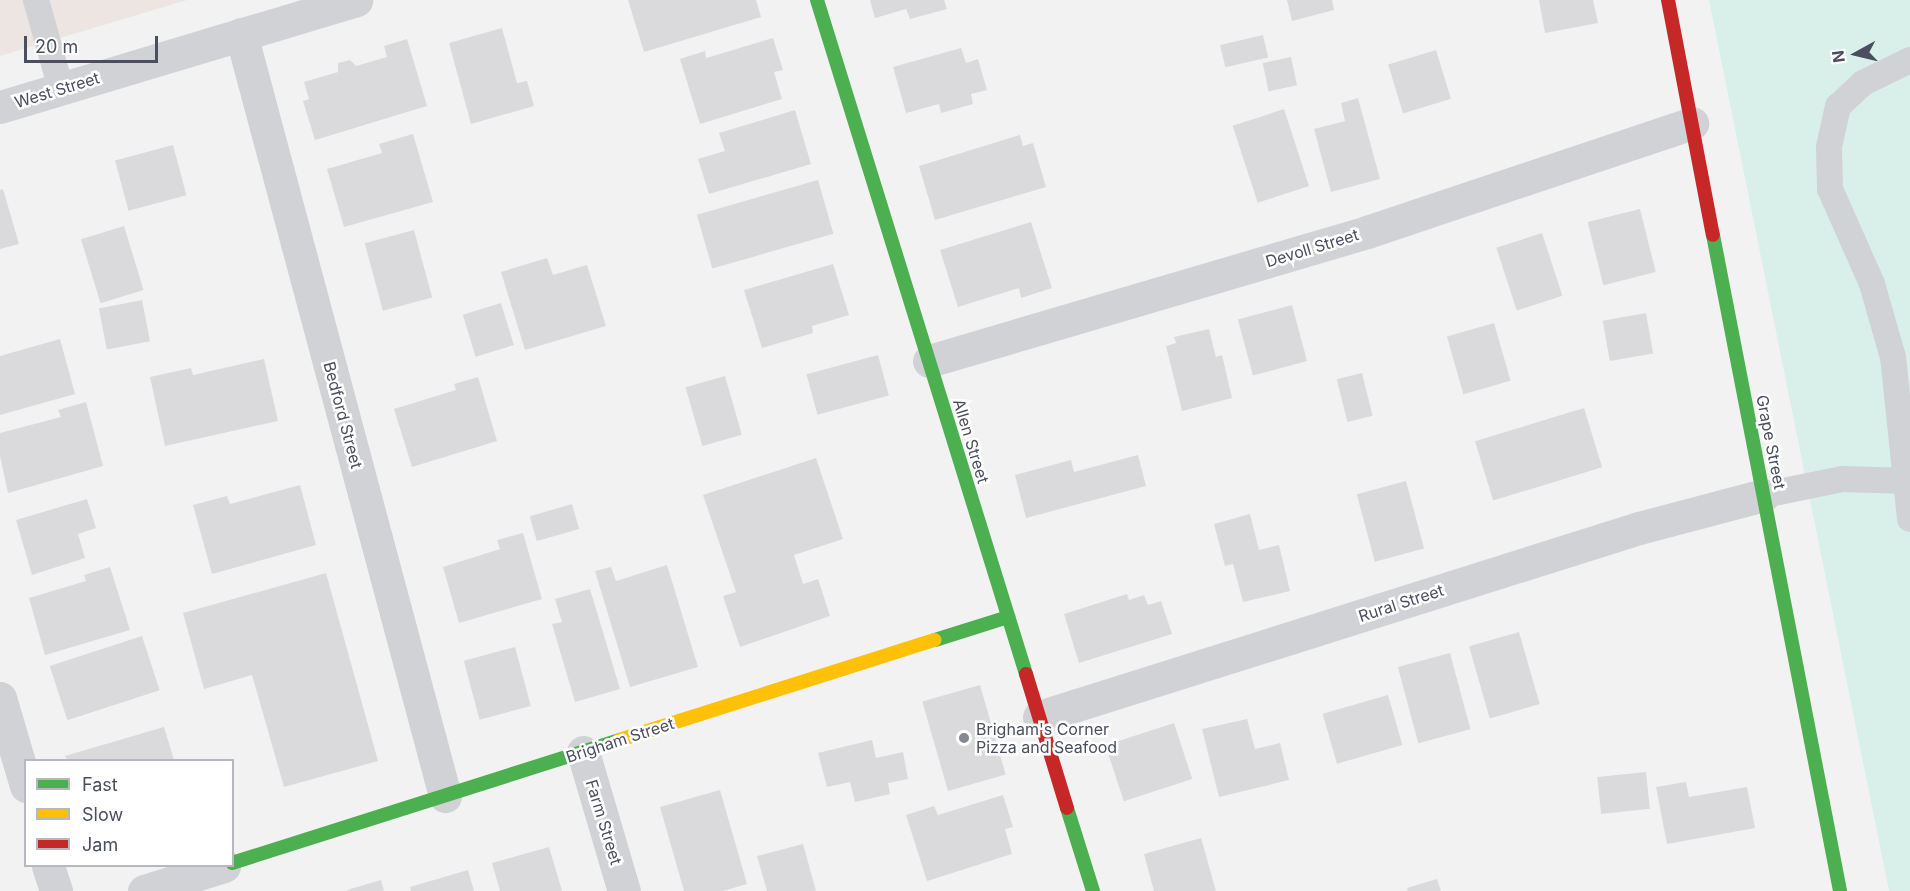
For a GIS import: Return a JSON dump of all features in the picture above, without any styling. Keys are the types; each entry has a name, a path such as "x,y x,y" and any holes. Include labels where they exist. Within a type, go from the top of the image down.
{"street":[{"name":"Allen Street","path":"817,0 1093,891"},
{"name":"Grape Street","path":"1668,0 1840,891"},
{"name":"West Street","path":"0,107 352,1"},
{"name":"Bedford Street","path":"241,34 445,796"},
{"name":"Devoll Street","path":"930,361 1367,232 1692,123"},
{"name":"Rural Street","path":"1039,717 1639,528 1764,495"},
{"name":"Brigham Street","path":"234,862 1008,617"},
{"path":"0,698 24,779"},
{"name":"Farm Street","path":"583,752 624,891"},
{"path":"48,867 56,891"},
{"path":"144,891 190,884 222,867"}],"lane":[{"path":"36,0 61,89"},
{"path":"1910,60 1863,82 1838,106 1829,147 1830,189 1872,284 1893,357 1908,482 1910,519"},
{"path":"1764,495 1842,479 1908,482"}],"shaded area":[{"path":"0,0 187,0 0,56"}],"green space":[{"path":"1709,0 1910,0 1910,891 1889,891"}],"building":[{"path":"628,0 756,0 761,17 644,52"},
{"path":"870,0 944,0 947,9 910,19 906,9 875,18"},
{"path":"1287,0 1332,0 1334,10 1292,21"},
{"path":"1539,0 1593,0 1598,23 1545,33"},
{"path":"502,28 517,83 527,81 534,106 471,124 449,43"},
{"path":"1263,35 1268,57 1225,67 1220,45"},
{"path":"773,38 783,70 774,72 782,99 700,124 680,59 705,51 706,58"},
{"path":"407,39 427,106 315,140 303,101 309,99 304,82 338,72 338,63 350,60 356,66 387,57 384,46"},
{"path":"961,48 966,63 978,59 987,90 971,94 973,104 941,113 939,104 906,113 893,67"},
{"path":"1436,50 1451,99 1403,113 1388,65"},
{"path":"1291,57 1297,85 1269,91 1263,63"},
{"path":"1358,98 1380,179 1331,192 1314,129 1345,121 1341,103"},
{"path":"1284,109 1309,186 1258,203 1233,126"},
{"path":"795,110 811,164 709,194 698,159 725,151 719,133"},
{"path":"413,134 433,202 344,227 327,169 382,153 379,144"},
{"path":"1020,135 1023,146 1033,143 1046,187 935,220 919,166"},
{"path":"173,145 186,195 129,211 115,161"},
{"path":"818,180 833,234 712,269 697,215"},
{"path":"3,189 19,244 0,249 0,190"},
{"path":"1640,209 1656,272 1603,285 1588,222"},
{"path":"1031,222 1052,288 1021,298 1019,288 958,307 940,250"},
{"path":"124,226 144,290 101,303 81,239"},
{"path":"414,230 432,298 383,311 365,243"},
{"path":"1542,233 1562,296 1517,311 1496,248"},
{"path":"547,258 553,275 587,265 606,326 525,350 501,272"},
{"path":"833,264 849,315 812,326 813,333 762,348 744,290"},
{"path":"142,300 150,341 107,350 99,308"},
{"path":"501,303 514,345 476,357 463,315"},
{"path":"1292,305 1307,361 1253,376 1238,319"},
{"path":"1646,313 1653,353 1610,361 1603,321"},
{"path":"1494,323 1511,381 1463,394 1447,337"},
{"path":"1209,329 1216,357 1222,355 1232,398 1182,411 1166,346 1176,343 1174,337"},
{"path":"60,339 75,394 0,415 0,356"},
{"path":"878,355 889,396 817,415 807,374"},
{"path":"264,359 278,421 165,446 150,377 191,368 193,375"},
{"path":"1362,373 1373,416 1347,422 1337,379"},
{"path":"725,376 742,435 702,446 686,387"},
{"path":"478,377 497,441 412,467 394,409 456,390 454,384"},
{"path":"86,402 103,466 8,493 0,456 0,433 61,417 58,410"},
{"path":"1584,408 1602,467 1493,501 1475,441"},
{"path":"1138,455 1146,486 1026,518 1015,475 1071,460 1074,472"},
{"path":"816,458 843,539 794,555 803,584 818,579 830,616 740,647 723,596 736,592 703,495"},
{"path":"1406,481 1424,549 1375,562 1357,494"},
{"path":"300,485 316,545 212,574 193,505 227,496 230,504"},
{"path":"87,499 96,528 78,534 85,558 32,575 16,520"},
{"path":"572,504 579,529 537,541 530,516"},
{"path":"1250,514 1259,550 1279,545 1290,591 1243,602 1233,564 1225,566 1214,524"},
{"path":"523,533 542,599 459,623 443,567 500,549 497,540"},
{"path":"667,565 698,667 630,687 595,571 611,567 616,581"},
{"path":"110,567 130,630 45,655 29,598 86,581 84,575"},
{"path":"326,573 378,761 284,787 252,675 204,689 183,613"},
{"path":"590,589 620,689 575,702 552,624 562,622 555,599"},
{"path":"1127,594 1129,600 1144,595 1148,605 1161,601 1172,634 1079,663 1064,614"},
{"path":"1519,632 1540,704 1490,718 1469,646"},
{"path":"142,636 160,690 67,720 50,666"},
{"path":"515,647 531,706 480,720 464,661"},
{"path":"1450,653 1470,729 1418,743 1398,667"},
{"name":"Brigham's Corner Pizza and Seafood","path":"980,685 1006,774 948,791 922,702"},
{"path":"1388,695 1402,745 1337,764 1323,714"},
{"path":"1247,719 1255,749 1280,743 1289,780 1219,797 1202,729"},
{"path":"1174,723 1192,779 1124,801 1106,745"},
{"path":"164,727 174,759 66,759 65,756"},
{"path":"872,740 876,758 903,752 908,779 888,783 890,794 855,802 850,782 827,787 818,753"},
{"path":"1646,772 1650,809 1601,814 1597,777"},
{"path":"1686,782 1689,797 1747,787 1755,828 1667,844 1656,787"},
{"path":"720,790 747,884 723,891 684,891 660,807"},
{"path":"1003,795 1013,827 1005,829 1012,854 927,881 906,815 934,806 938,815"},
{"path":"1201,838 1216,891 1154,891 1144,854"},
{"path":"803,844 816,891 767,891 757,856"},
{"path":"549,847 562,891 500,891 492,863"},
{"path":"468,870 474,891 411,891 410,887"},
{"path":"1437,879 1441,891 1408,891 1407,888"},
{"path":"381,880 384,891 347,890"}],"traffic: fast":[{"path":"817,0 1026,674"},
{"path":"1713,235 1840,891"},
{"path":"935,640 1008,617"},
{"path":"234,862 619,740"},
{"path":"1067,808 1093,891"}],"traffic: slow":[{"path":"619,740 935,640"}],"traffic: jam":[{"path":"1668,0 1713,235"},
{"path":"1026,674 1067,808"}],"place":[{"name":"Brigham's Corner Pizza and Seafood","path":"964,738"}]}
